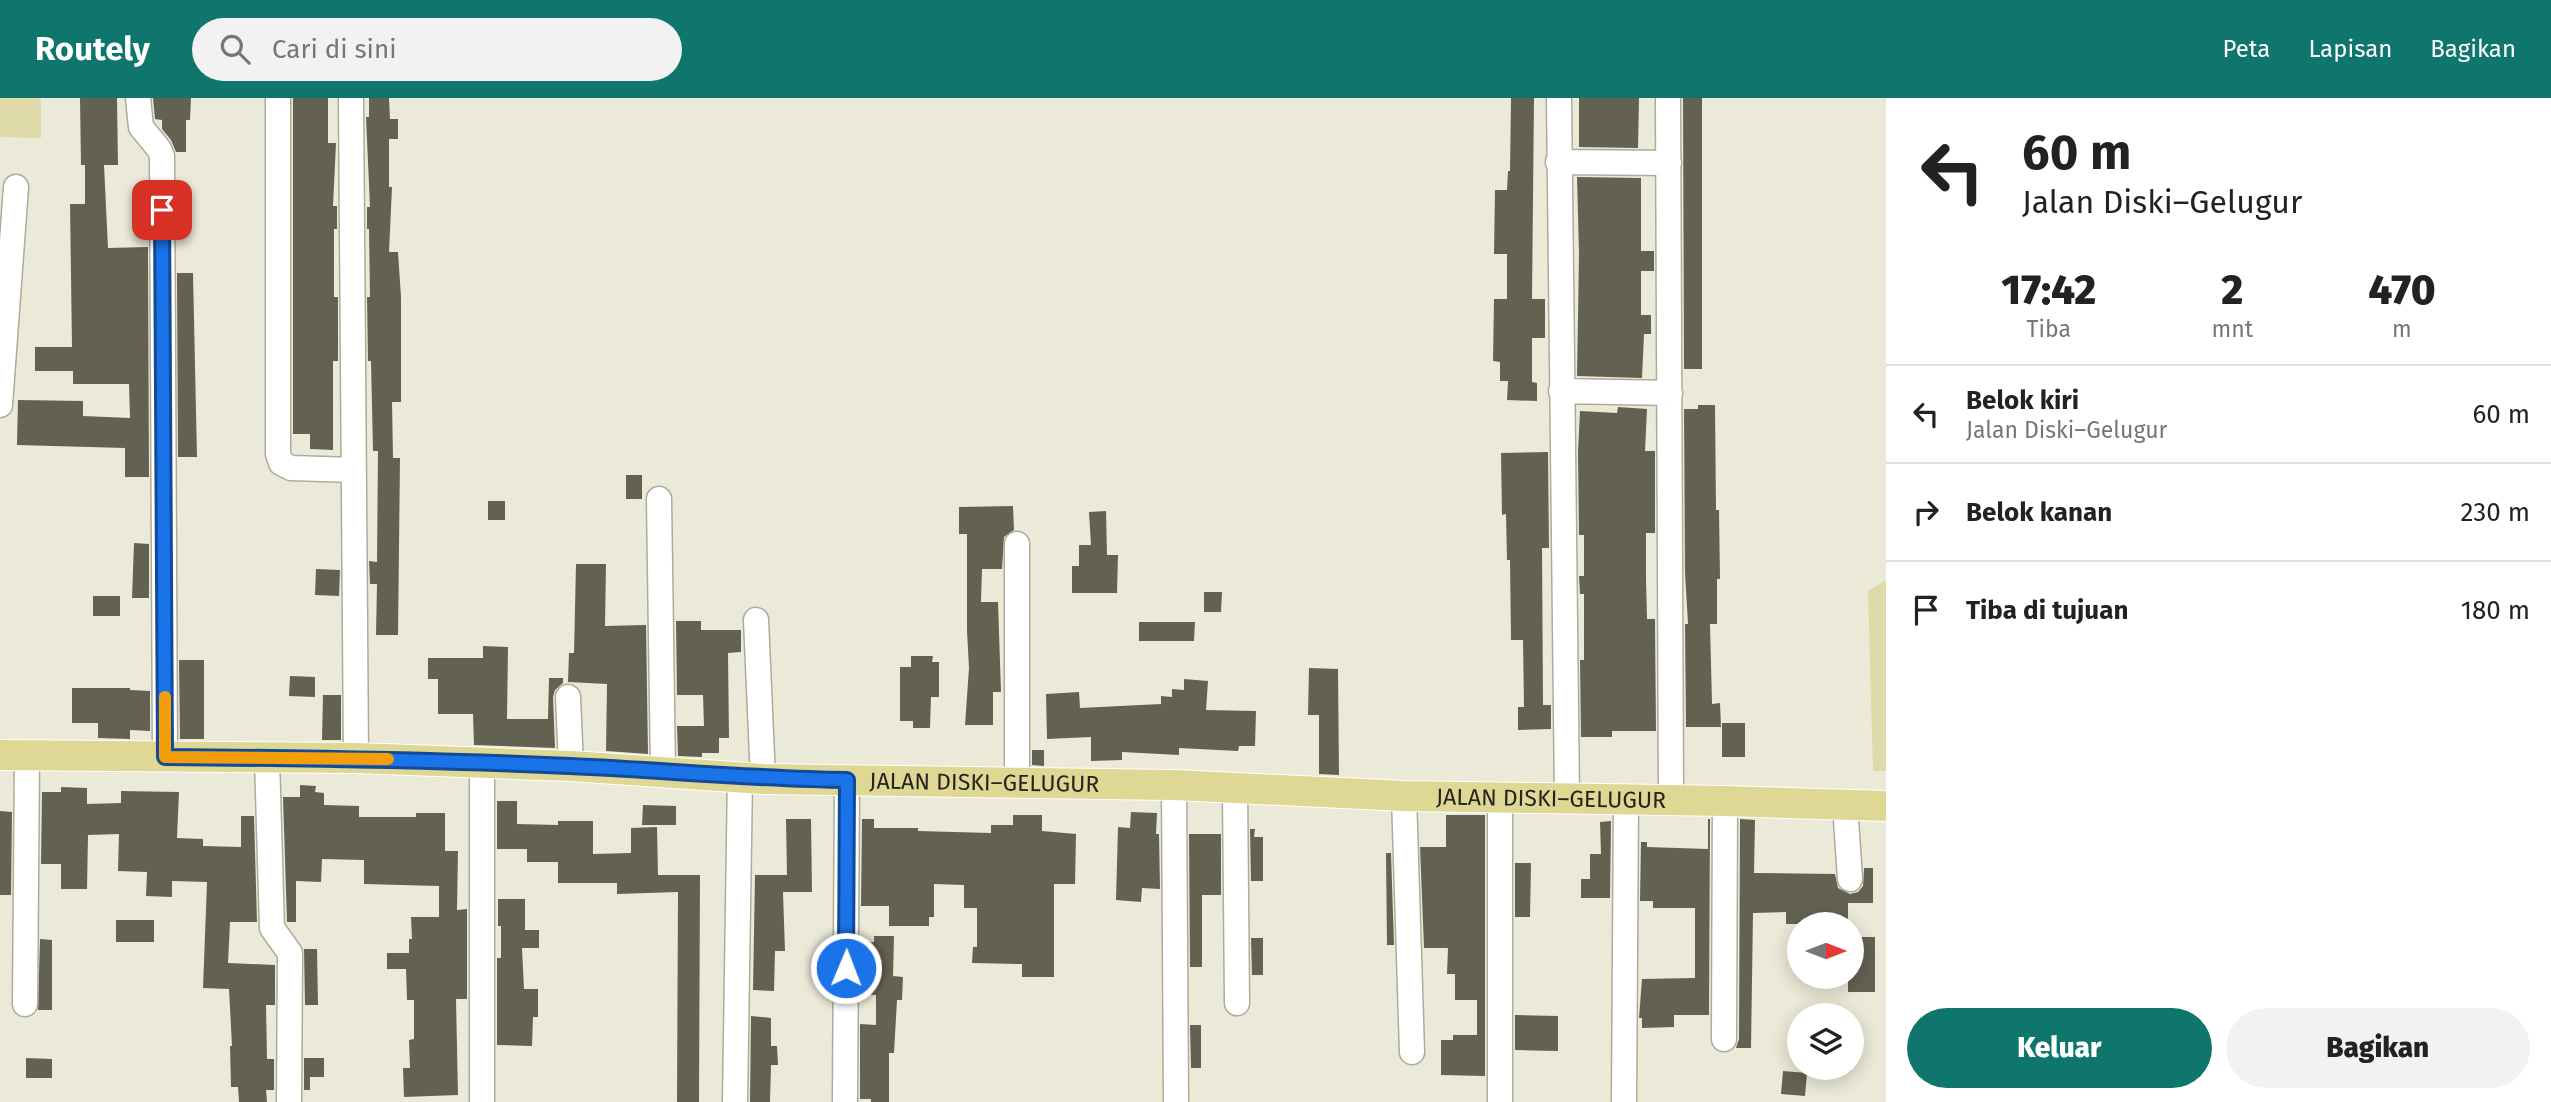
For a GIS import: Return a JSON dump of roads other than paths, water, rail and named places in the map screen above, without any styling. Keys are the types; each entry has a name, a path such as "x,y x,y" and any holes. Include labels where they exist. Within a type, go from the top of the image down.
{"main road":[{"name":"JALAN DISKI–GELUGUR","path":"13,755 356,758 571,766 751,777 1174,785 1404,796 1886,806"}],"street":[{"path":"138,98 141,127 162,156 165,757"},
{"path":"278,98 278,454 281,463 292,468 353,470"},
{"path":"351,98 356,758"},
{"path":"1559,98 1567,798"},
{"path":"1668,98 1671,800"},
{"path":"1558,162 1669,163"},
{"path":"0,405 16,187"},
{"path":"1561,391 1670,393"},
{"path":"659,499 663,771"},
{"path":"1017,544 1017,783"},
{"path":"736,1102 756,620"},
{"path":"568,697 571,766"},
{"path":"13,755 25,1004"},
{"path":"267,758 272,928 289,953 289,1102"},
{"path":"482,763 482,1102"},
{"path":"845,1102 847,780"},
{"path":"1174,785 1175,1102"},
{"path":"1235,789 1237,1003"},
{"path":"1404,796 1412,1052"},
{"path":"1500,797 1500,1102"},
{"path":"1624,1102 1626,799"},
{"path":"1724,1038 1725,801"},
{"path":"1845,805 1850,879"}]}
